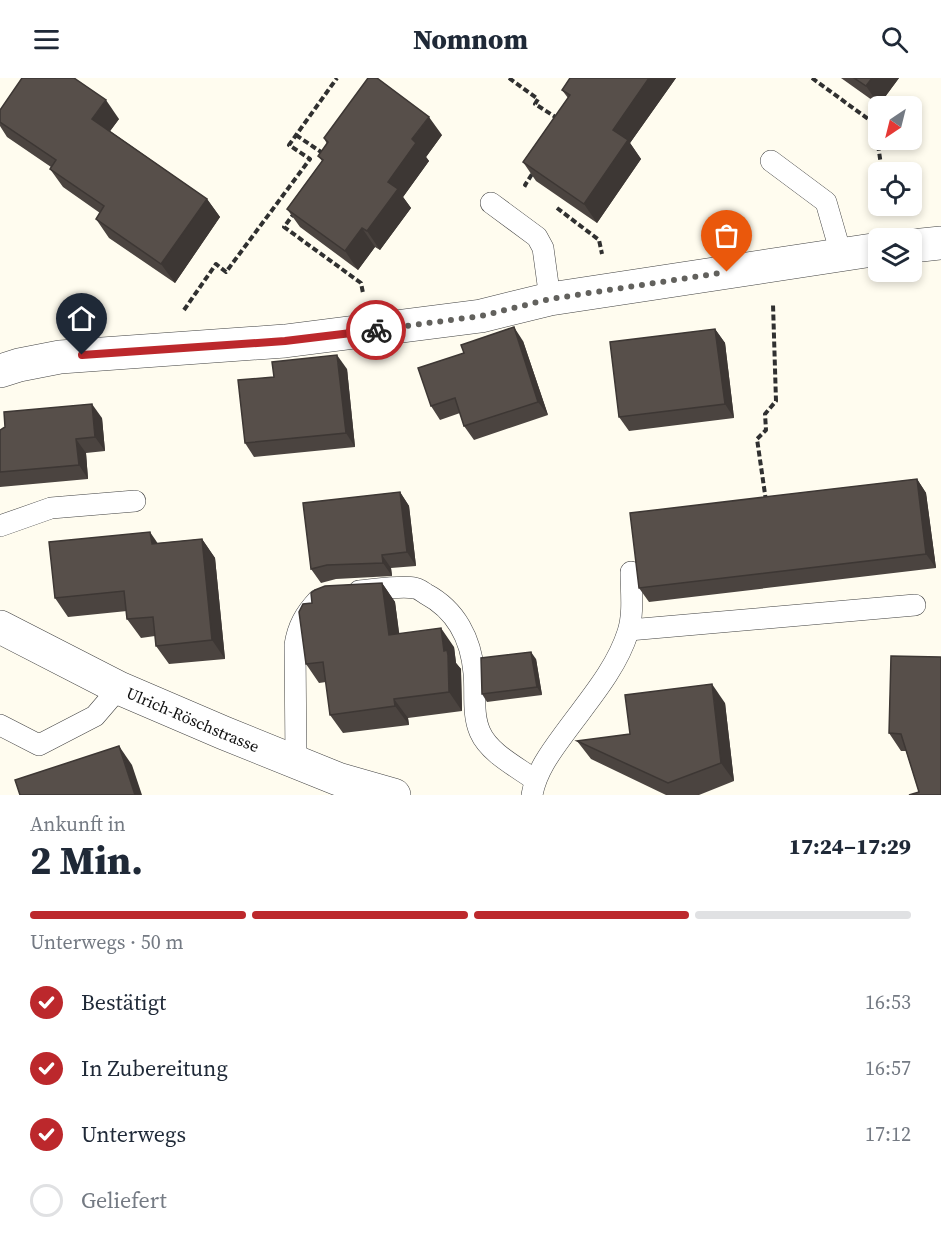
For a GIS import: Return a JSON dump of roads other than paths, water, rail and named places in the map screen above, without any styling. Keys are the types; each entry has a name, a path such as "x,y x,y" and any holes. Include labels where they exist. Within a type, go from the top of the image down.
{"street":[{"path":"922,245 941,243"},
{"path":"0,371 60,357 285,341 481,316 550,299 868,250"},
{"name":"Ulrich-Röschstrasse","path":"0,627 119,688 338,779 394,795"}],"lane":[{"path":"771,161 826,202 842,254"},
{"path":"491,203 537,237 543,248 550,299"},
{"path":"0,526 51,508 135,501"},
{"path":"296,762 295,645 298,629 304,616 328,592 415,588 435,599 452,613 462,629 469,645 474,671 476,718 481,734 493,749 534,788 555,746 607,676 620,653 629,630 632,613 631,572"},
{"path":"629,630 915,605"},
{"path":"0,725 39,745 94,716 119,688"}]}
